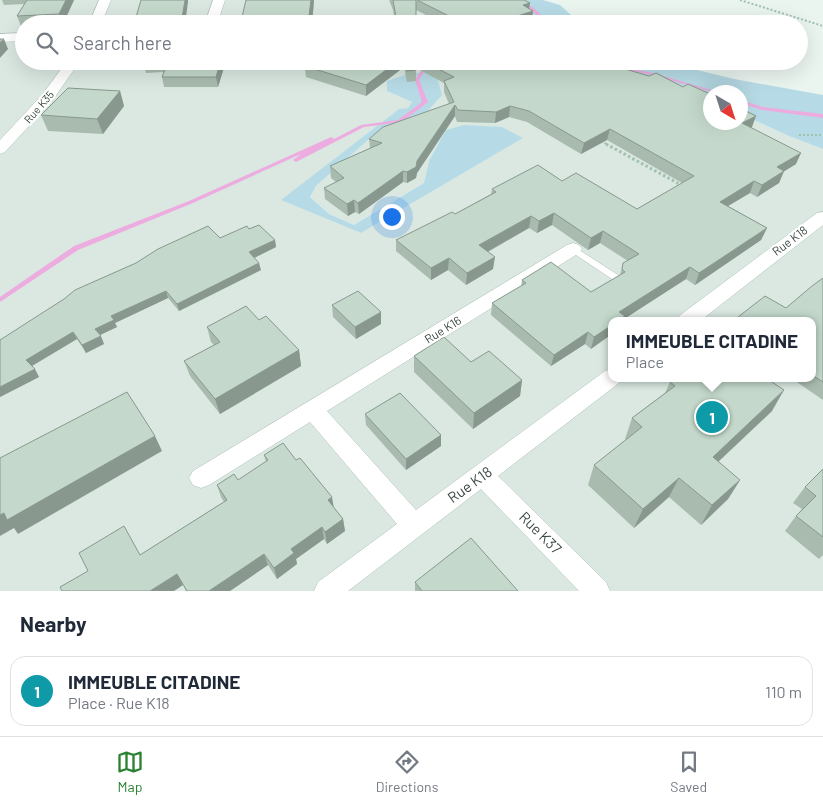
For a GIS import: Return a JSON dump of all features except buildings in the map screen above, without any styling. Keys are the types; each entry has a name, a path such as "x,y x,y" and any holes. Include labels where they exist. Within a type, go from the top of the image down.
{"street":[{"path":"99,15 105,0"},
{"path":"215,15 219,0"},
{"path":"0,38 15,37"},
{"name":"Rue K35","path":"0,149 48,98 68,70"},
{"name":"Rue K18","path":"691,317 823,217"},
{"name":"Rue K16","path":"201,478 573,249"},
{"name":"Rue K18","path":"327,591 483,476 608,380"},
{"path":"313,410 414,526"},
{"name":"Rue K37","path":"483,476 597,591"}],"lane":[{"path":"573,249 615,277"}],"path":[{"path":"740,0 788,15"},
{"path":"808,21 823,26"},
{"path":"799,135 823,135"},
{"path":"598,139 685,186"}],"shaded area":[{"path":"0,0 507,0 525,7 533,15 15,15 15,70 622,70 635,74 703,118 703,130 748,130 748,117 823,149 823,591 0,591","holes":["407,74 426,113 407,125 368,140 316,186 310,197 329,214 354,225 424,183 429,161 522,138 361,233 282,200 399,109 408,108 412,102 387,91 387,81"]},
{"path":"507,0 543,0 560,5 571,15 533,15 525,7"},
{"path":"619,70 697,70 734,79 823,95 823,149 748,117 748,85 703,85 703,98"},
{"path":"426,72 437,77 442,95 426,113 407,125 368,140 316,186 310,197 329,214 354,225 424,183 429,161 446,130 464,125 502,127 523,138 361,233 281,200 399,109 408,108 412,102 387,91 387,81 407,74"}],"waterway":[{"path":"514,0 539,15"},
{"path":"0,300 76,248 191,202 331,139 296,160 363,126 400,121 425,102 417,80 423,70"},
{"path":"631,70 653,74 703,88"},
{"path":"748,104 762,108 823,116"}],"place":[{"name":"IMMEUBLE CITADINE","path":"712,417"}]}
